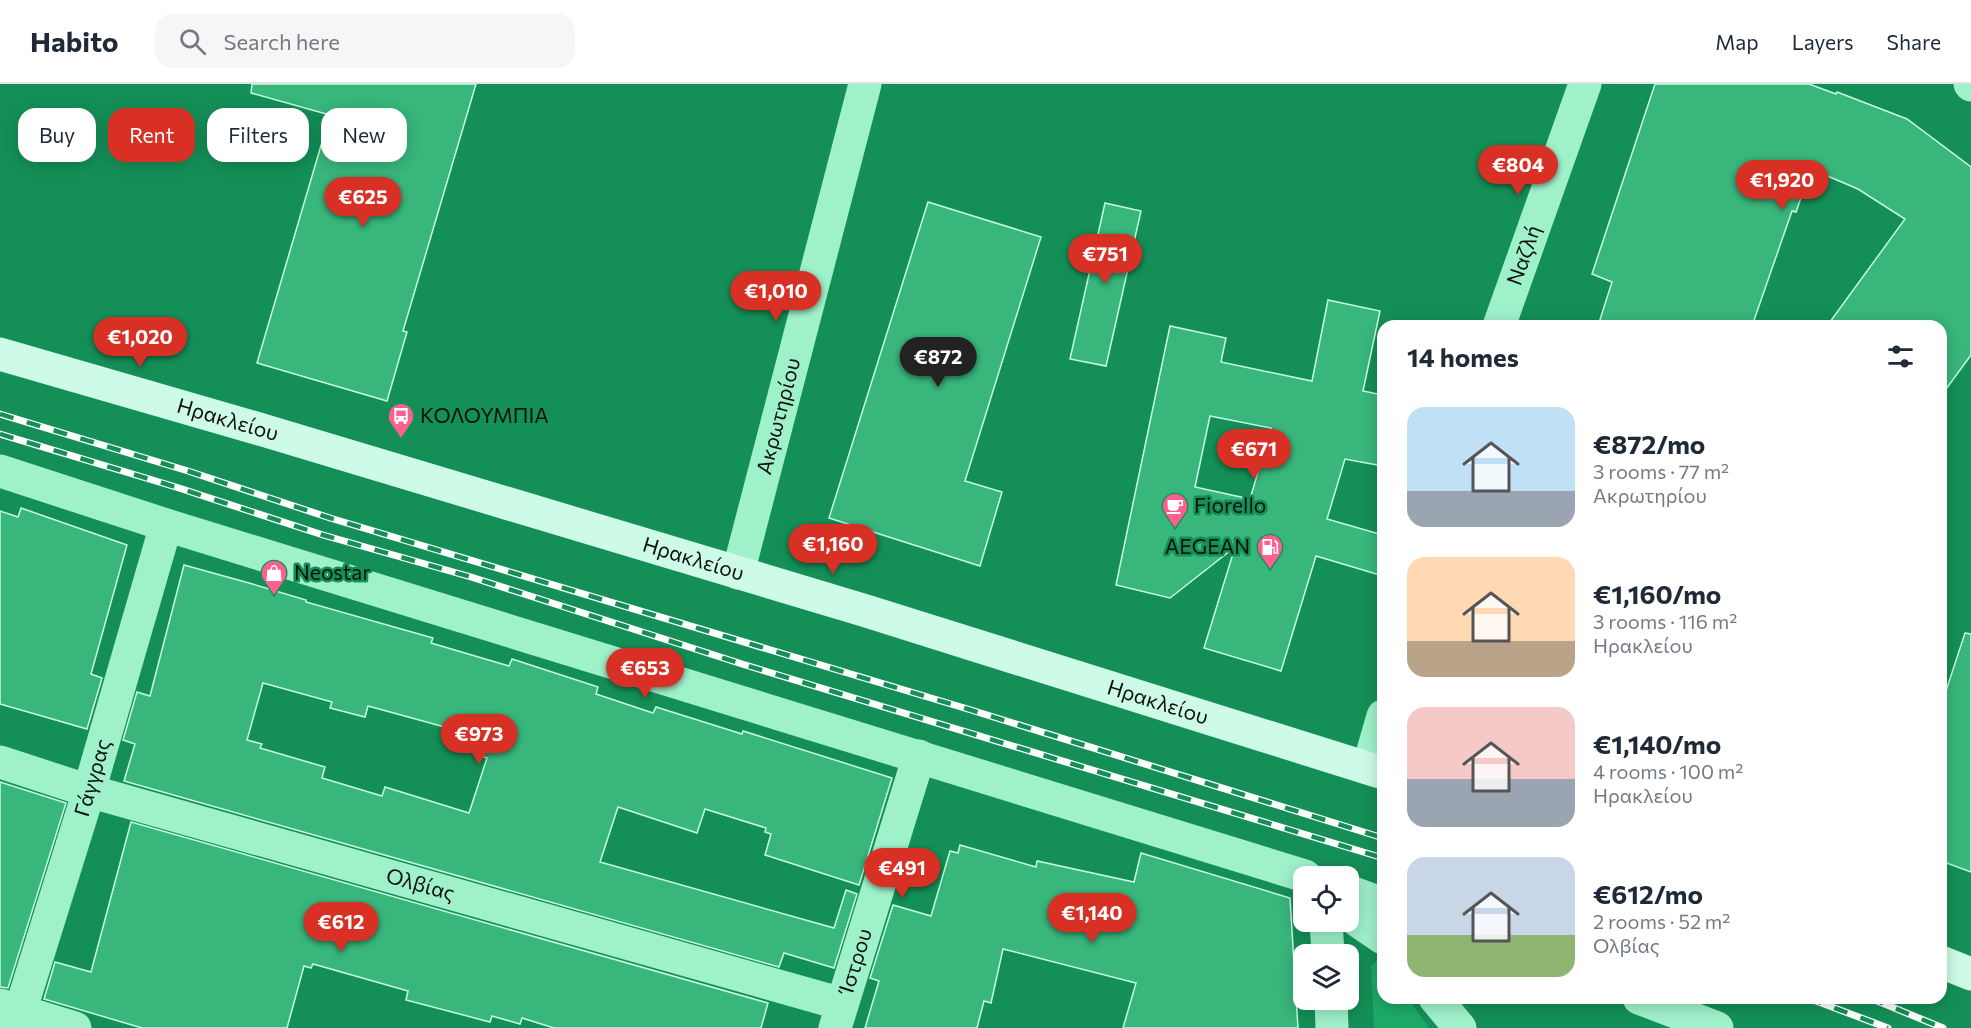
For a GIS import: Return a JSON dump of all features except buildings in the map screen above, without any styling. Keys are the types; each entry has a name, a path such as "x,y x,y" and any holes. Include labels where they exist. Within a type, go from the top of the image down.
{"main road":[{"name":"Ηρακλείου","path":"0,354 266,431 863,610 1376,771"},
{"path":"1947,964 1971,974"}],"street":[{"name":"Ακρωτηρίου","path":"738,573 865,84"},
{"name":"Ναζλή","path":"1501,320 1585,84"},
{"path":"0,471 166,525 1293,872"},
{"name":"Γάγγρας","path":"11,1015 89,791 166,525"},
{"name":"Ίστρου","path":"839,1016 919,756"},
{"name":"Ολβίας","path":"0,762 89,791 839,1016"},
{"path":"1359,895 1377,902"},
{"path":"1359,922 1377,934"},
{"path":"1440,1004 1460,1028"},
{"path":"1655,1004 1717,1028"},
{"path":"1331,1010 1332,1028"},
{"path":"11,1015 75,1028"}],"green space":[{"path":"1377,961 1377,1004 1412,1004 1429,1028 1374,1028 1371,966"}],"railway":[{"path":"0,414 188,471 330,518 971,710 1377,836"},
{"path":"0,434 179,488 323,535 471,577 742,664 1377,856"},
{"path":"1824,1004 1888,1028"},
{"path":"1885,1004 1943,1028"}],"place":[{"name":"ΚΟΛΟΥΜΠΙΑ","path":"401,439"},
{"name":"Fiorello","path":"1175,529"},
{"name":"AEGEAN","path":"1270,570"},
{"name":"Neostar","path":"274,596"}]}
